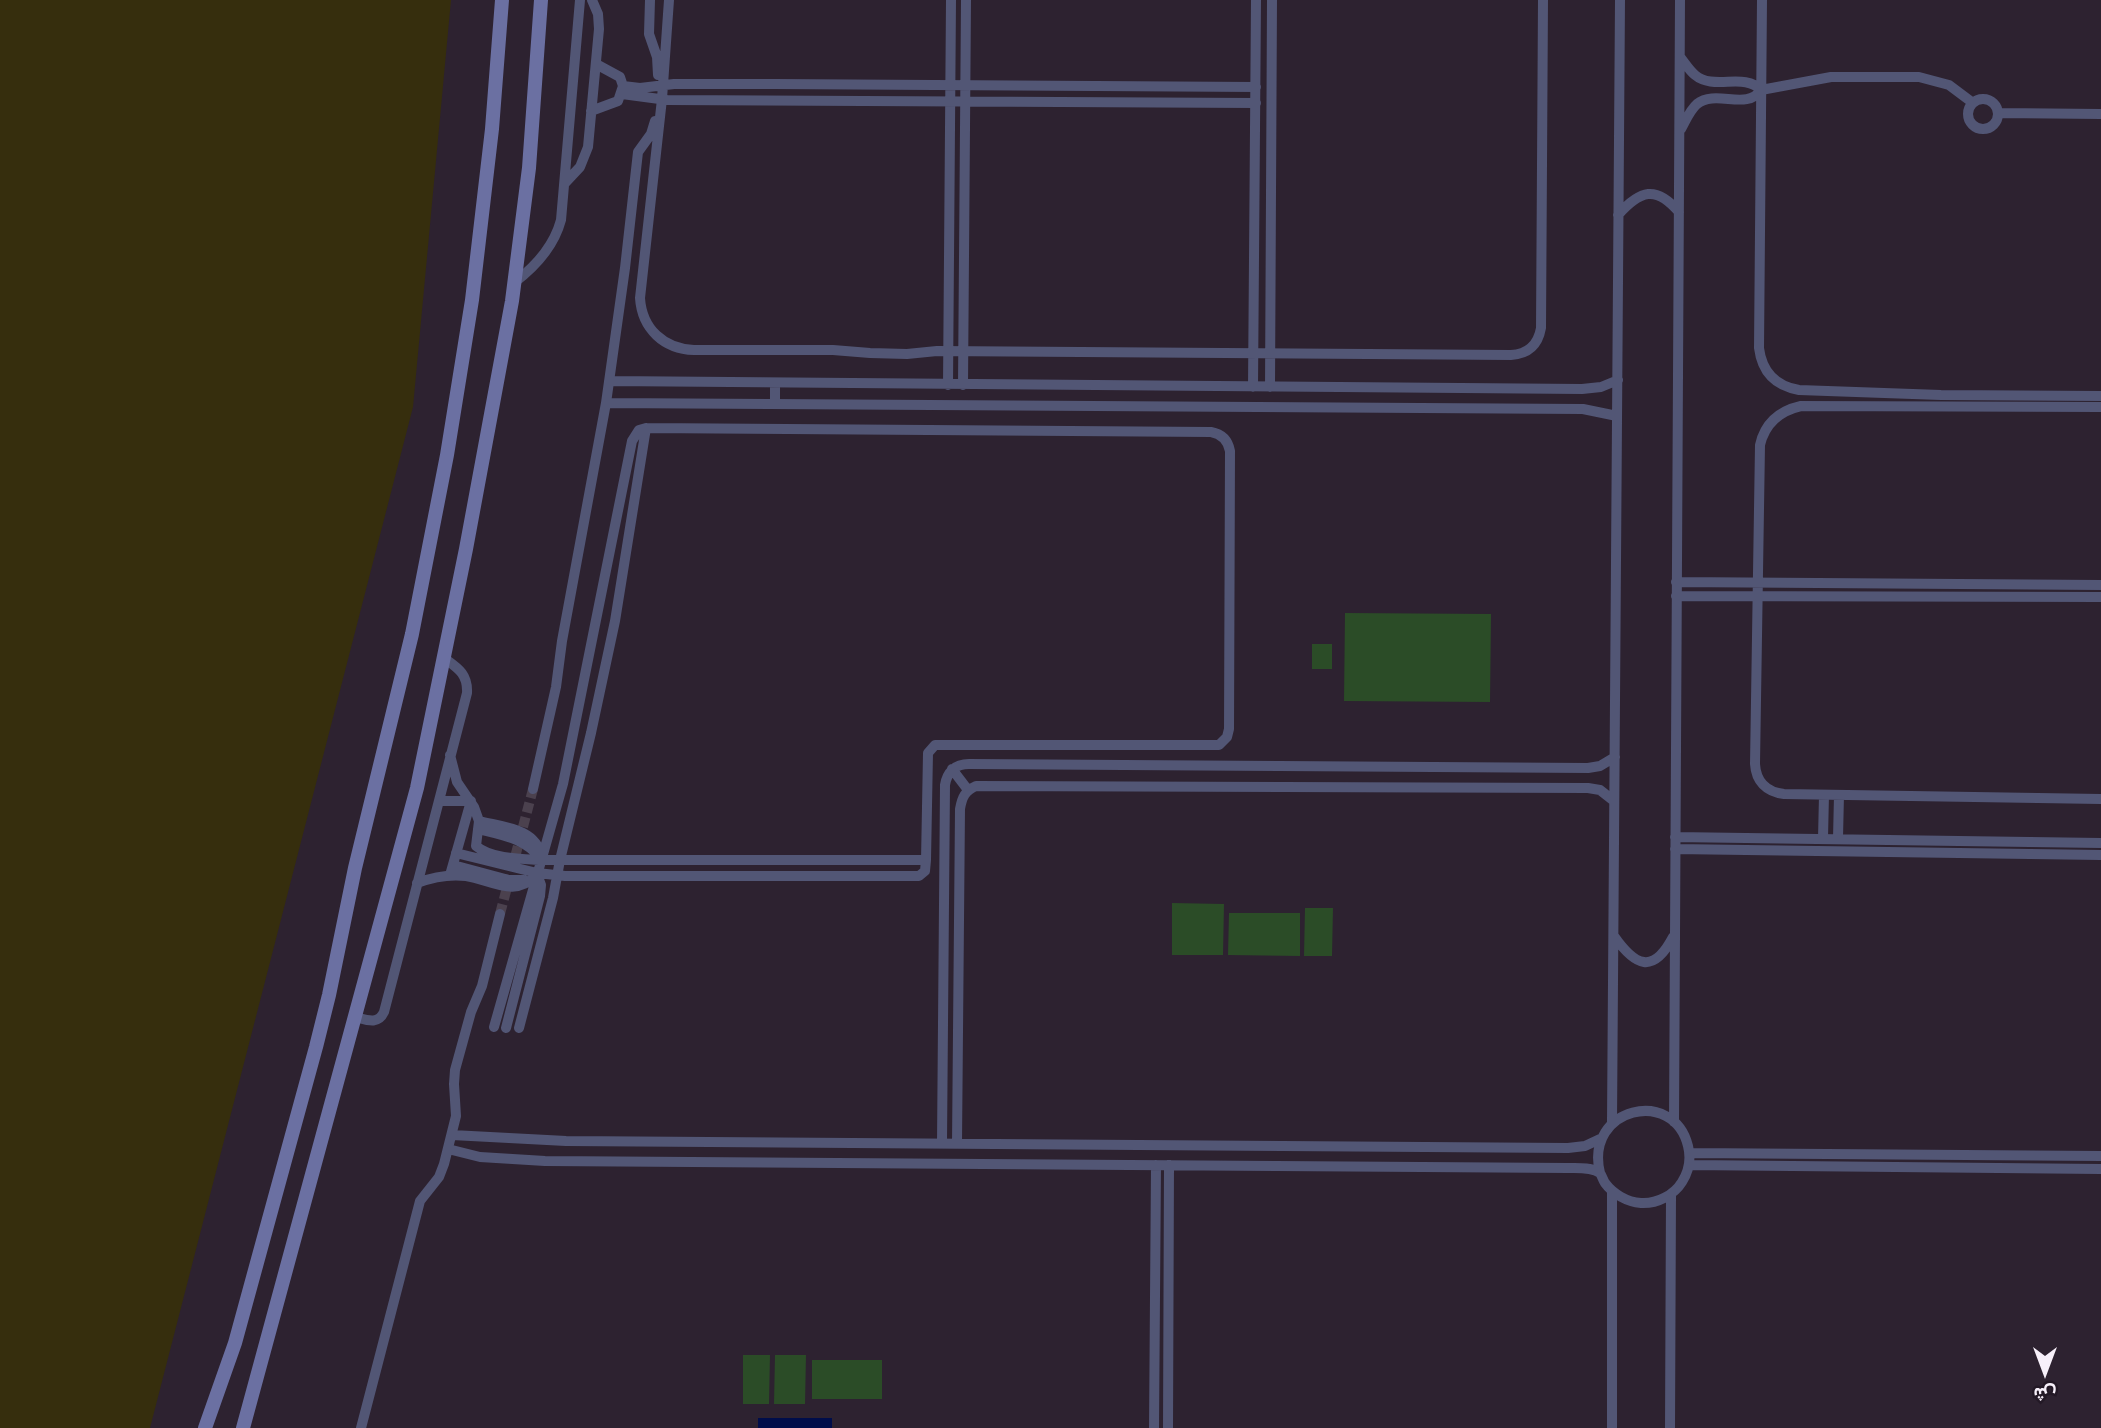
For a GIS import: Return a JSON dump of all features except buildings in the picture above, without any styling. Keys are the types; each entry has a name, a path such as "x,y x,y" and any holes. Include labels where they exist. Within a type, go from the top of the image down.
{"main road":[{"path":"205,1428 235,1343 330,995 355,868 412,634 447,455 472,300 492,129 502,0"},
{"path":"243,1428 417,788 481,473 514,282 529,168 541,0"}],"street":[{"path":"514,282 540,259 554,240 561,220 580,0"},
{"path":"565,183 580,167 587,154 599,21 592,0"},
{"path":"533,789 556,687 606,402 638,152 653,130 660,92 658,61 649,34 650,0"},
{"path":"669,0 640,298 645,320 659,338 672,346 694,350 834,349 907,354 963,351 1515,355 1527,351 1536,343 1541,328 1543,0"},
{"path":"948,385 951,0"},
{"path":"963,385 966,0"},
{"path":"1253,387 1256,0"},
{"path":"1270,387 1272,0"},
{"path":"1612,1122 1620,0"},
{"path":"1674,1122 1681,0"},
{"path":"1762,0 1759,348 1760,359 1771,377 1779,384 1800,390 1941,395 2101,396"},
{"path":"1680,57 1699,78 1710,82 1750,83 1761,90"},
{"path":"592,111 616,102 622,90 620,77 596,64"},
{"path":"1680,132 1695,106 1709,99 1751,99 1761,90 1831,77 1919,77 1949,85 1973,103"},
{"path":"1721,83 1724,92 1721,99"},
{"path":"660,92 950,86 1256,87"},
{"path":"622,90 950,101 1256,103"},
{"path":"1980,99 1989,100 1996,105 1999,113 1996,122 1989,128 1976,127 1968,116 1973,103 1980,99"},
{"path":"1999,113 2101,114"},
{"path":"1618,215 1631,200 1644,194 1665,198 1679,212"},
{"path":"609,381 1583,389 1601,387 1618,380"},
{"path":"775,383 775,404"},
{"path":"1127,386 1127,407"},
{"path":"1430,387 1430,408"},
{"path":"606,402 1592,410 1617,416"},
{"path":"2101,407 1801,406 1782,412 1767,426 1760,445 1755,764 1757,777 1765,788 1777,794 2101,799"},
{"path":"519,1028 553,898 559,860 591,733 632,523 646,428"},
{"path":"456,853 537,873 556,876 915,876 925,871 928,753 935,745 1219,745 1225,740 1228,729 1230,451 1227,442 1220,435 1211,432 639,430 633,437 566,771 537,873 494,1027"},
{"path":"616,519 632,523"},
{"path":"1676,582 2101,585"},
{"path":"1676,596 2101,597"},
{"path":"355,1017 374,1021 383,1015 439,801 467,688 461,671 444,658"},
{"path":"450,755 457,782 471,801 478,825 475,844 480,849 505,856 541,860 926,860"},
{"path":"942,1143 945,785 952,769 962,764 1594,768 1615,757"},
{"path":"1017,764 1017,785"},
{"path":"1477,767 1477,787"},
{"path":"952,769 968,790"},
{"path":"957,1143 960,808 962,798 968,790 984,785 1588,788 1600,790 1614,801"},
{"path":"1824,795 1824,838"},
{"path":"1838,838 1839,795"},
{"path":"439,801 471,801"},
{"path":"452,870 471,801"},
{"path":"551,824 567,830"},
{"path":"478,825 531,836 540,849 541,860"},
{"path":"1675,837 2101,843"},
{"path":"1675,849 2101,855"},
{"path":"417,883 452,870 511,888 523,885 537,873"},
{"path":"506,1028 540,896 541,885 537,873"},
{"path":"361,1428 418,1207 426,1191 439,1177 452,1135 457,1109 455,1070 471,1012 482,986 500,914"},
{"path":"1614,935 1631,958 1645,962 1659,958 1674,935"},
{"path":"1636,1111 1650,1111 1674,1122 1687,1141 1690,1153 1689,1165 1679,1186 1671,1194 1657,1201 1641,1203 1625,1200 1612,1191 1600,1173 1597,1162 1600,1139 1612,1122 1636,1111"},
{"path":"452,1135 527,1140 1567,1148 1585,1146 1600,1139"},
{"path":"527,1140 527,1160"},
{"path":"820,1142 820,1163"},
{"path":"1031,1144 1031,1164"},
{"path":"1431,1146 1431,1167"},
{"path":"448,1149 480,1157 527,1160 1568,1167 1600,1173"},
{"path":"1690,1153 2101,1156"},
{"path":"1154,1428 1156,1165"},
{"path":"1168,1428 1169,1165"},
{"path":"1689,1165 2101,1168"},
{"path":"1612,1191 1612,1428"},
{"path":"1670,1428 1671,1194"}],"green space":[{"path":"1345,613 1491,614 1490,702 1344,701"},
{"path":"1312,644 1332,644 1332,669 1312,669"},
{"path":"1172,903 1224,904 1223,955 1172,955"},
{"path":"1305,908 1333,908 1332,956 1304,956"},
{"path":"1229,913 1300,913 1300,956 1228,955"},
{"path":"743,1355 770,1355 769,1404 743,1404"},
{"path":"775,1355 806,1355 805,1404 774,1404"},
{"path":"812,1360 882,1360 882,1399 812,1399"}],"sand":[{"path":"0,0 451,0 413,407 150,1428 0,1428"}],"shaded area":[{"path":"758,1418 832,1418 832,1428 758,1428"}],"tunnel":[{"path":"500,914 533,789"}]}
